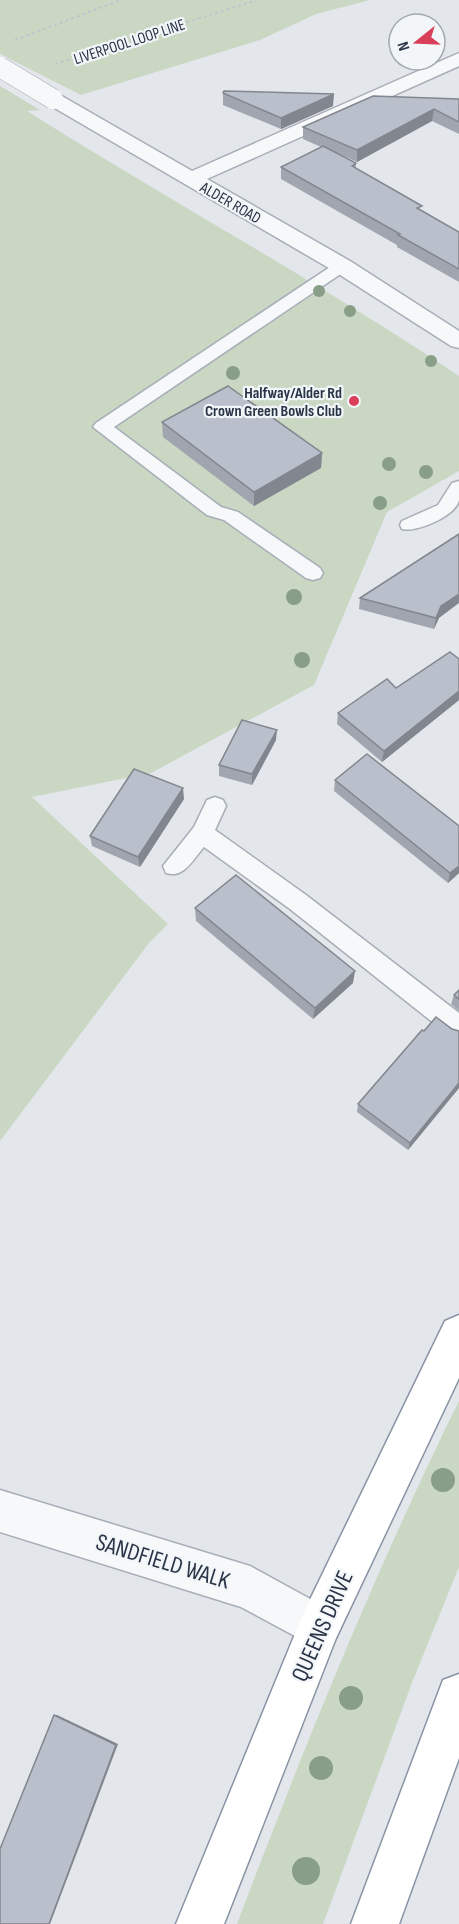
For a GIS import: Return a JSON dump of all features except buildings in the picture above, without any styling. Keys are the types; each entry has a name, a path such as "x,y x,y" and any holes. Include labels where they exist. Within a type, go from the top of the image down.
{"highway":[{"name":"QUEENS DRIVE","path":"200,1924 320,1627 459,1335"},
{"path":"375,1924 456,1721"}],"street":[{"path":"191,179 442,74 459,59"},
{"name":"ALDER ROAD","path":"0,67 342,266 459,341"},
{"name":"SANDFIELD WALK","path":"0,1511 250,1588 320,1627"}],"lane":[{"path":"313,573 231,516 214,511 102,427 342,266"},
{"path":"410,525 445,509 459,487"},
{"path":"174,866 202,833 215,806"},
{"path":"202,833 298,902 459,1028"}],"path":[{"path":"10,42 121,0"},
{"name":"LIVERPOOL LOOP LINE","path":"52,65 257,0"}],"green space":[{"path":"0,0 370,0 316,14 260,40 81,95 0,54"},
{"path":"0,86 40,110 27,111 353,308 459,376 459,471 387,512 314,685 151,773 32,797 168,924 149,943 0,1141"},
{"path":"459,1401 459,1567 413,1680 323,1924 237,1924 342,1660 398,1530"}],"place":[{"name":"Halfway/Alder Rd Crown Green Bowls Club","path":"354,401"}]}
